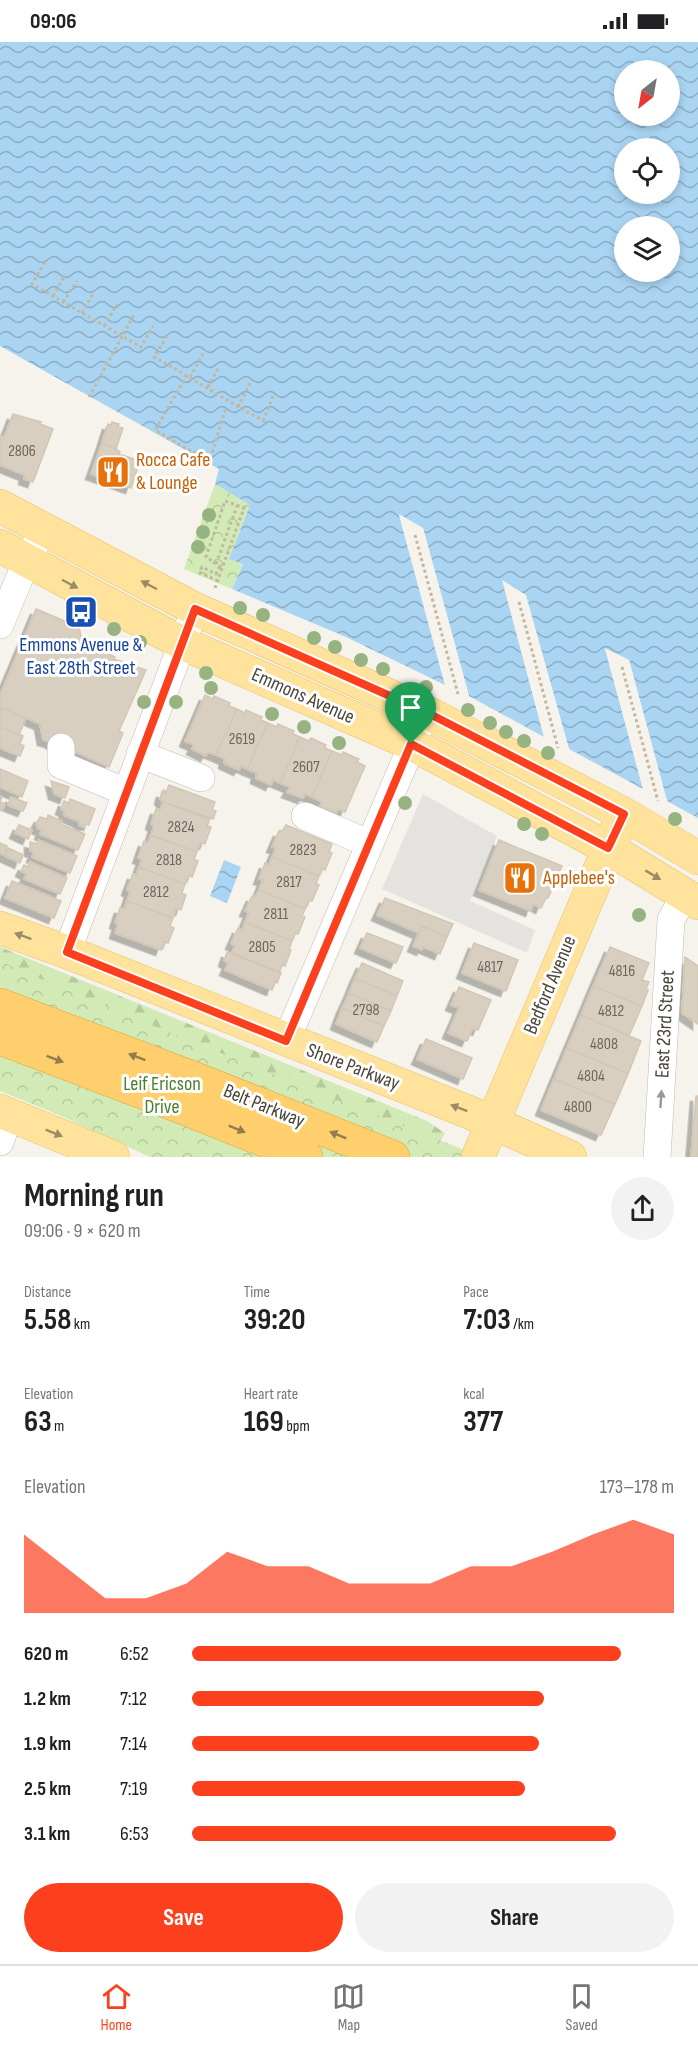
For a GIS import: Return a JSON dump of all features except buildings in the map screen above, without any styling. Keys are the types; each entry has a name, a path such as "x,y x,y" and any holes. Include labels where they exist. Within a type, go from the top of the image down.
{"highway":[{"name":"Belt Parkway","path":"0,1005 393,1157"},
{"name":"Belt Parkway","path":"0,1038 306,1157"}],"main road":[{"name":"Emmons Avenue","path":"0,506 44,530 205,599 624,814 698,858"},
{"name":"Emmons Avenue","path":"13,553 182,643 411,744 608,848 692,899"},
{"name":"Bedford Avenue","path":"478,1157 624,814"},
{"name":"Shore Parkway","path":"0,928 67,952 492,1122 570,1157"},
{"path":"3,1122 113,1157"}],"street":[{"path":"0,625 13,553 44,530"},
{"path":"67,952 182,643 205,599"},
{"path":"286,1041 426,712"},
{"path":"61,747 61,765 126,792"},
{"path":"140,754 201,778"},
{"path":"305,816 370,844"},
{"name":"East 23rd Street","path":"657,1157 671,920 692,899"}],"path":[{"path":"45,262 32,284 52,296 141,347 153,326"},
{"path":"52,296 65,275"},
{"path":"63,302 77,281"},
{"path":"81,313 94,292"},
{"path":"104,326 117,304"},
{"path":"89,397 134,315"},
{"path":"167,336 154,357 208,387 219,397 268,423"},
{"path":"203,354 155,430 209,463 226,406"},
{"path":"208,387 219,367"},
{"path":"238,407 250,383"},
{"path":"264,421 273,396"},
{"path":"218,581 199,572 201,567 216,574 220,566 244,508 225,501 206,557 220,566"},
{"path":"205,599 218,581 237,506"},
{"path":"415,535 458,694"},
{"path":"519,602 558,748"},
{"path":"622,668 658,801"}],"green space":[{"path":"215,484 250,505 229,559 243,563 232,589 184,569"},
{"path":"0,947 427,1121 445,1133 438,1145 0,978"},
{"name":"Leif Ericson Drive","path":"0,961 119,1012 481,1157 150,1157 0,1091"}],"shaded area":[{"path":"423,794 497,836 470,901 535,930 527,953 382,889"}],"water":[{"path":"0,42 698,42 698,818 667,801 629,660 605,649 643,789 569,749 525,595 503,581 544,737 469,696 423,528 399,515 445,685 346,637 232,589 243,564 229,559 250,505 215,484 219,469 0,346"},
{"path":"224,860 241,867 227,903 210,896"}],"pier":[{"path":"399,514 423,528 469,696 466,694 421,530 404,520 448,686 445,685"},
{"path":"502,580 526,595 569,749 565,747 523,597 507,587 547,738 544,737"},
{"path":"605,648 629,660 667,801 663,799 627,662 610,654 646,790 643,789"}],"place":[{"name":"Rocca Cafe & Lounge","path":"113,472"},
{"name":"Emmons Avenue & East 28th Street","path":"81,612"},
{"name":"Applebee's","path":"520,878"}],"route":[{"path":"195,609 426,712 624,814 608,848 411,744 286,1041 67,952 195,609"}]}
